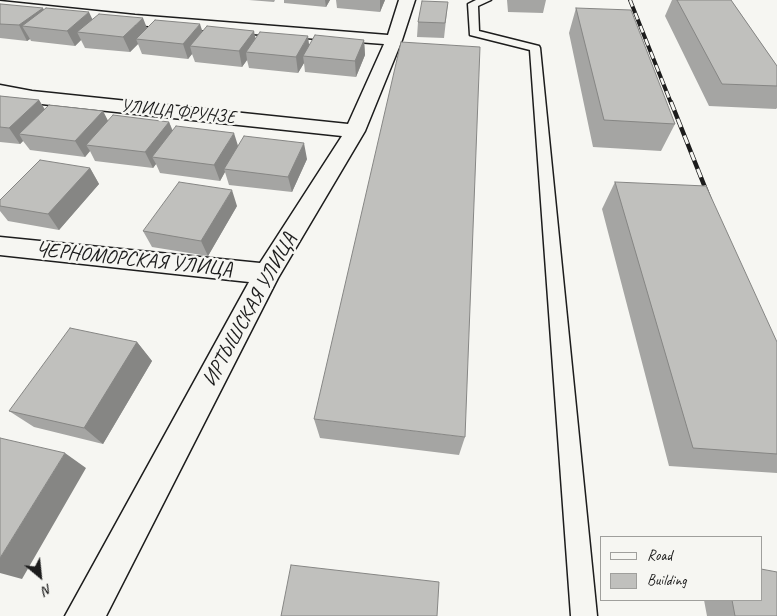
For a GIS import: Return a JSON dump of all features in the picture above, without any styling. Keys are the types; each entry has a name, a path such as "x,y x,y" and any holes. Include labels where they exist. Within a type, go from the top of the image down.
{"street":[{"name":"ИРТЫШСКАЯ УЛИЦА","path":"85,616 267,274 355,131 394,40 407,0"},
{"path":"0,6 135,20 394,40"},
{"path":"135,20 149,6"},
{"name":"УЛИЦА ФРУНЗЕ","path":"0,91 32,97 355,131"},
{"name":"ЧЕРНОМОРСКАЯ УЛИЦА","path":"0,246 267,274"}],"lane":[{"path":"486,0 473,4 474,33 535,48 584,616"}],"building":[{"path":"677,0 731,0 777,66 777,86 722,84"},
{"path":"422,1 448,2 445,23 418,22"},
{"path":"0,4 43,8 19,25 0,24"},
{"path":"46,8 89,12 67,31 22,26"},
{"path":"576,8 631,10 675,124 604,120"},
{"path":"99,14 143,18 123,37 77,32"},
{"path":"155,20 200,24 183,44 136,39"},
{"path":"207,26 254,31 239,51 190,46"},
{"path":"260,32 308,36 296,57 246,52"},
{"path":"315,35 364,40 355,61 303,56"},
{"path":"401,42 480,47 465,437 314,419"},
{"path":"0,96 39,100 9,128 0,127"},
{"path":"49,105 103,111 75,141 19,134"},
{"path":"113,115 169,122 145,152 86,145"},
{"path":"176,126 234,133 214,165 152,157"},
{"path":"244,136 304,143 288,177 224,169"},
{"path":"40,160 90,168 48,214 0,206 0,200"},
{"path":"179,182 232,190 201,241 143,231"},
{"path":"615,182 706,186 777,342 777,454 693,448"},
{"path":"70,328 137,342 84,428 9,411"},
{"path":"0,438 65,453 0,558"},
{"path":"291,565 439,582 437,616 281,616"},
{"path":"762,569 777,572 777,616 735,616 732,601 762,601"}],"railway":[{"path":"630,0 671,103"},
{"path":"671,102 710,200"}]}
